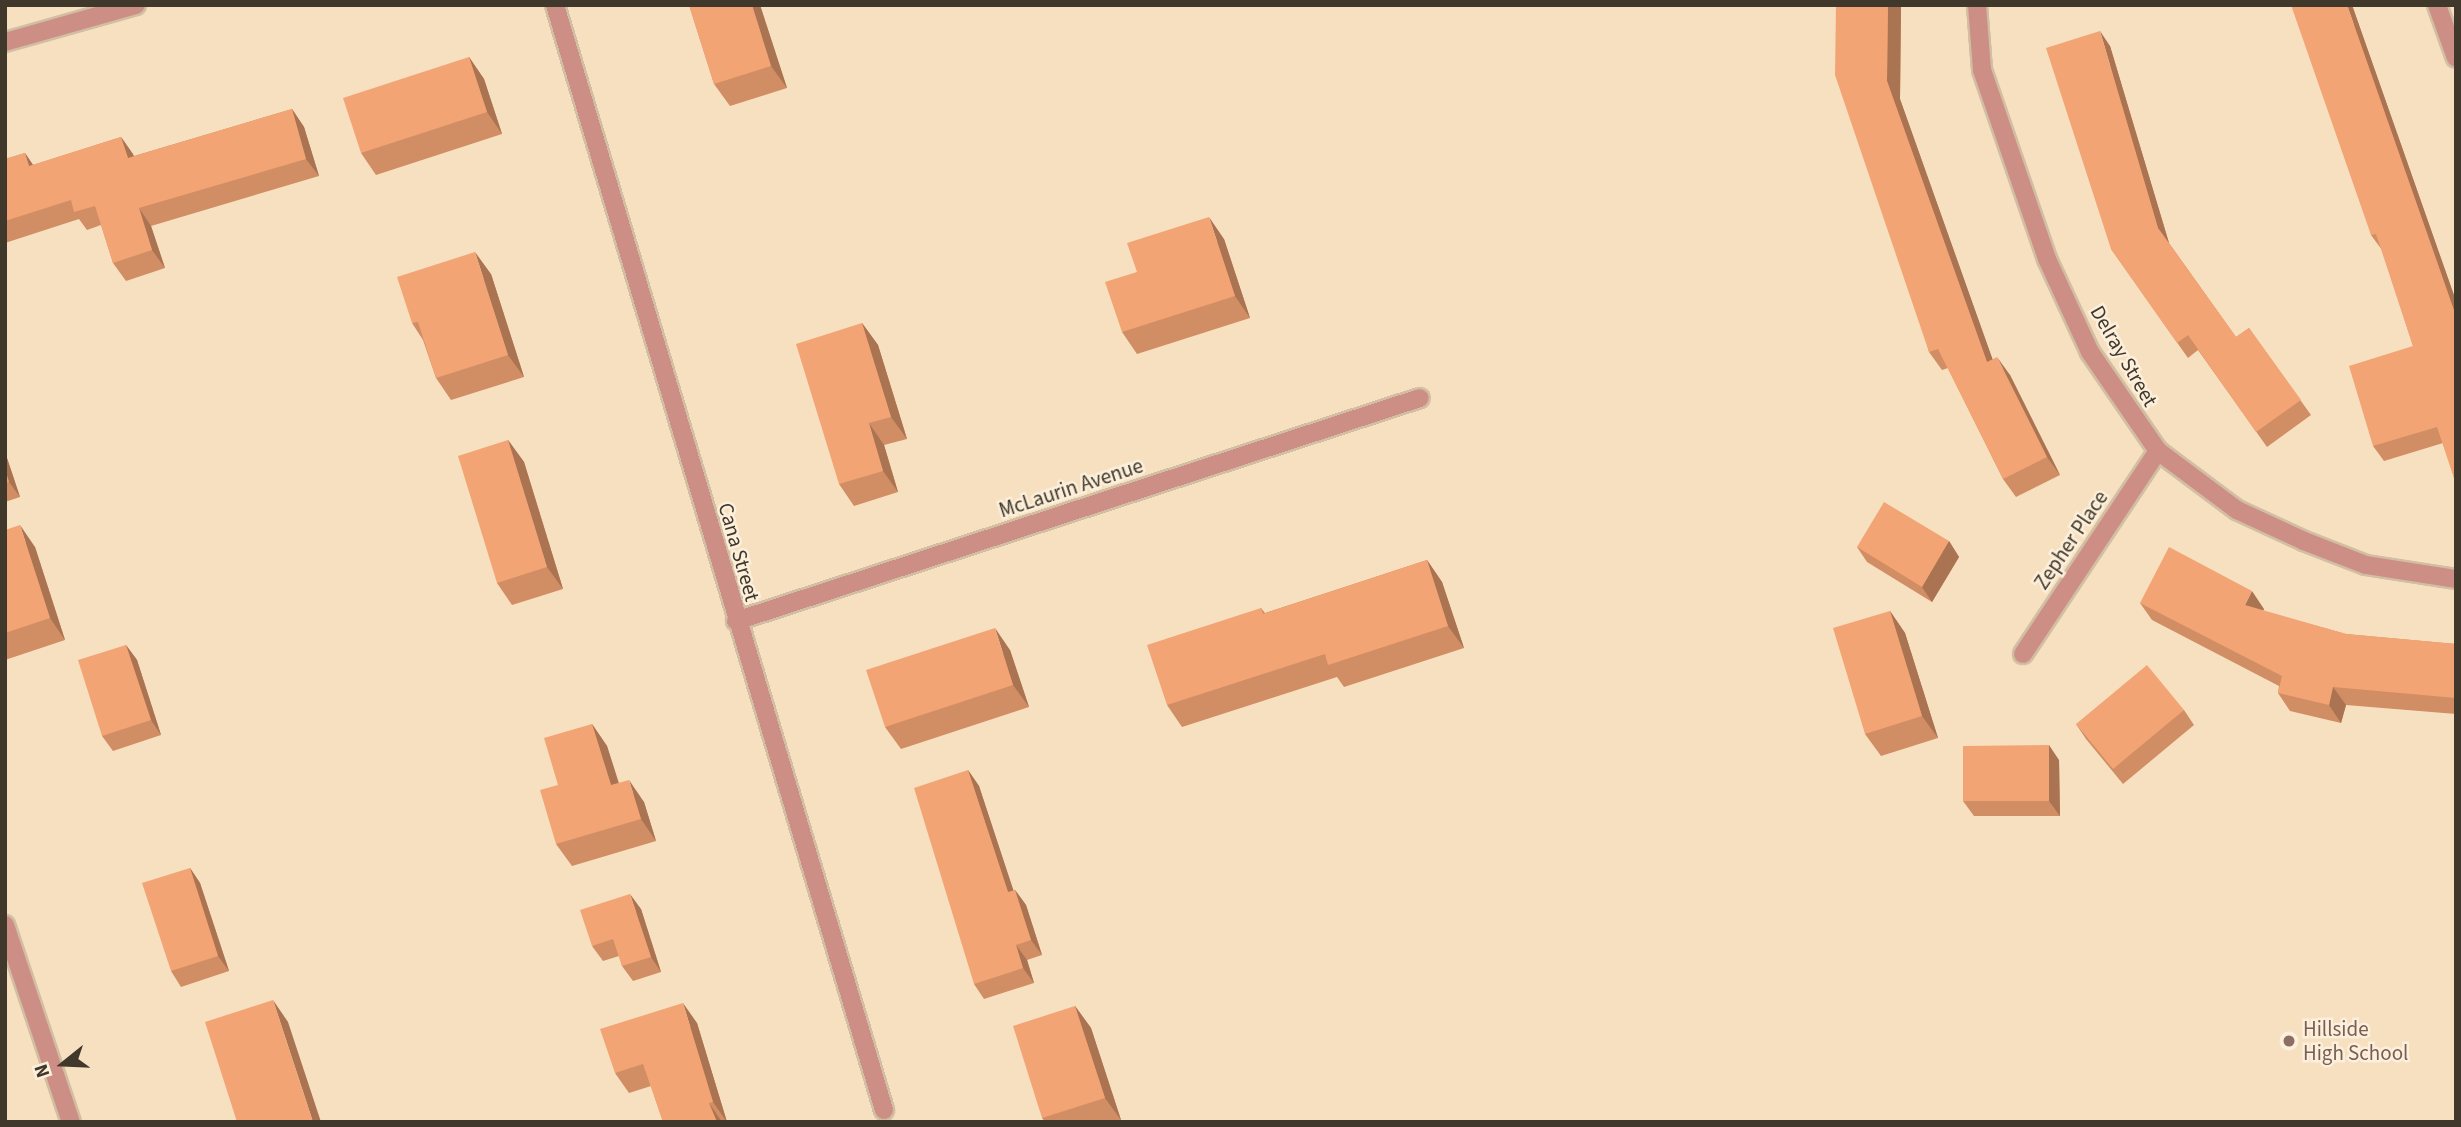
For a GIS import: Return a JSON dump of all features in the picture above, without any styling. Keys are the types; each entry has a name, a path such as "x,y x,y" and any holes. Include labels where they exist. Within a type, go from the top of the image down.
{"street":[{"path":"5,42 135,5"},
{"name":"Cana Street","path":"555,5 736,621 884,1110"},
{"name":"Delray Street","path":"1978,5 1982,70 2047,259 2102,372 2158,451 2237,510 2304,541 2366,565 2456,579"},
{"path":"2437,5 2456,58"},
{"name":"McLaurin Avenue","path":"736,621 1420,398"},
{"name":"Zepher Place","path":"2023,654 2158,451"},
{"path":"5,925 71,1122"}],"building":[{"path":"689,5 752,5 771,66 714,84"},
{"path":"1836,5 1888,5 1887,81 1987,362 1997,357 2047,457 2003,479 1938,349 1929,352 1835,75"},
{"path":"2291,5 2347,5 2456,316 2456,484 2437,427 2373,446 2349,366 2413,346 2376,234 2371,235"},
{"path":"2100,31 2158,228 2236,337 2249,328 2301,400 2256,432 2188,335 2177,343 2111,249 2046,48"},
{"path":"469,57 487,112 361,153 343,98"},
{"path":"292,109 306,159 139,208 152,250 113,263 95,206 74,212 71,200 5,221 5,159 25,153 29,166 121,137 128,158"},
{"path":"1209,217 1235,296 1122,332 1105,282 1137,272 1127,243"},
{"path":"475,252 508,355 436,378 418,322 412,323 397,277"},
{"path":"862,323 891,417 869,423 883,471 839,484 796,344"},
{"path":"508,440 547,567 497,583 458,456"},
{"path":"1884,502 1949,541 1922,587 1857,547"},
{"path":"20,525 50,618 5,633 5,530"},
{"path":"2169,547 2252,591 2245,605 2346,634 2456,644 2456,698 2333,687 2329,705 2278,693 2282,676 2140,603"},
{"path":"1427,560 1448,626 1328,665 1325,654 1167,705 1147,645 1261,608 1263,614"},
{"path":"1890,611 1922,716 1865,734 1833,628"},
{"path":"995,628 1013,685 885,727 866,670"},
{"path":"126,645 151,720 102,736 78,660"},
{"path":"2147,665 2184,710 2113,769 2076,724"},
{"path":"592,724 611,785 629,780 641,819 556,844 540,790 558,785 544,738"},
{"path":"2049,745 2049,801 1963,801 1963,746"},
{"path":"968,770 1008,892 1015,890 1031,940 1016,945 1023,968 974,984 914,788"},
{"path":"190,868 218,956 171,971 142,883"},
{"path":"630,894 651,957 622,966 613,939 592,946 580,910"},
{"path":"273,1000 313,1122 237,1122 205,1022"},
{"path":"683,1003 713,1102 709,1103 717,1122 663,1122 643,1064 615,1073 600,1029"},
{"path":"1075,1006 1105,1098 1042,1118 1013,1026"}],"place":[{"name":"Hillside High School","path":"2289,1041"}]}
